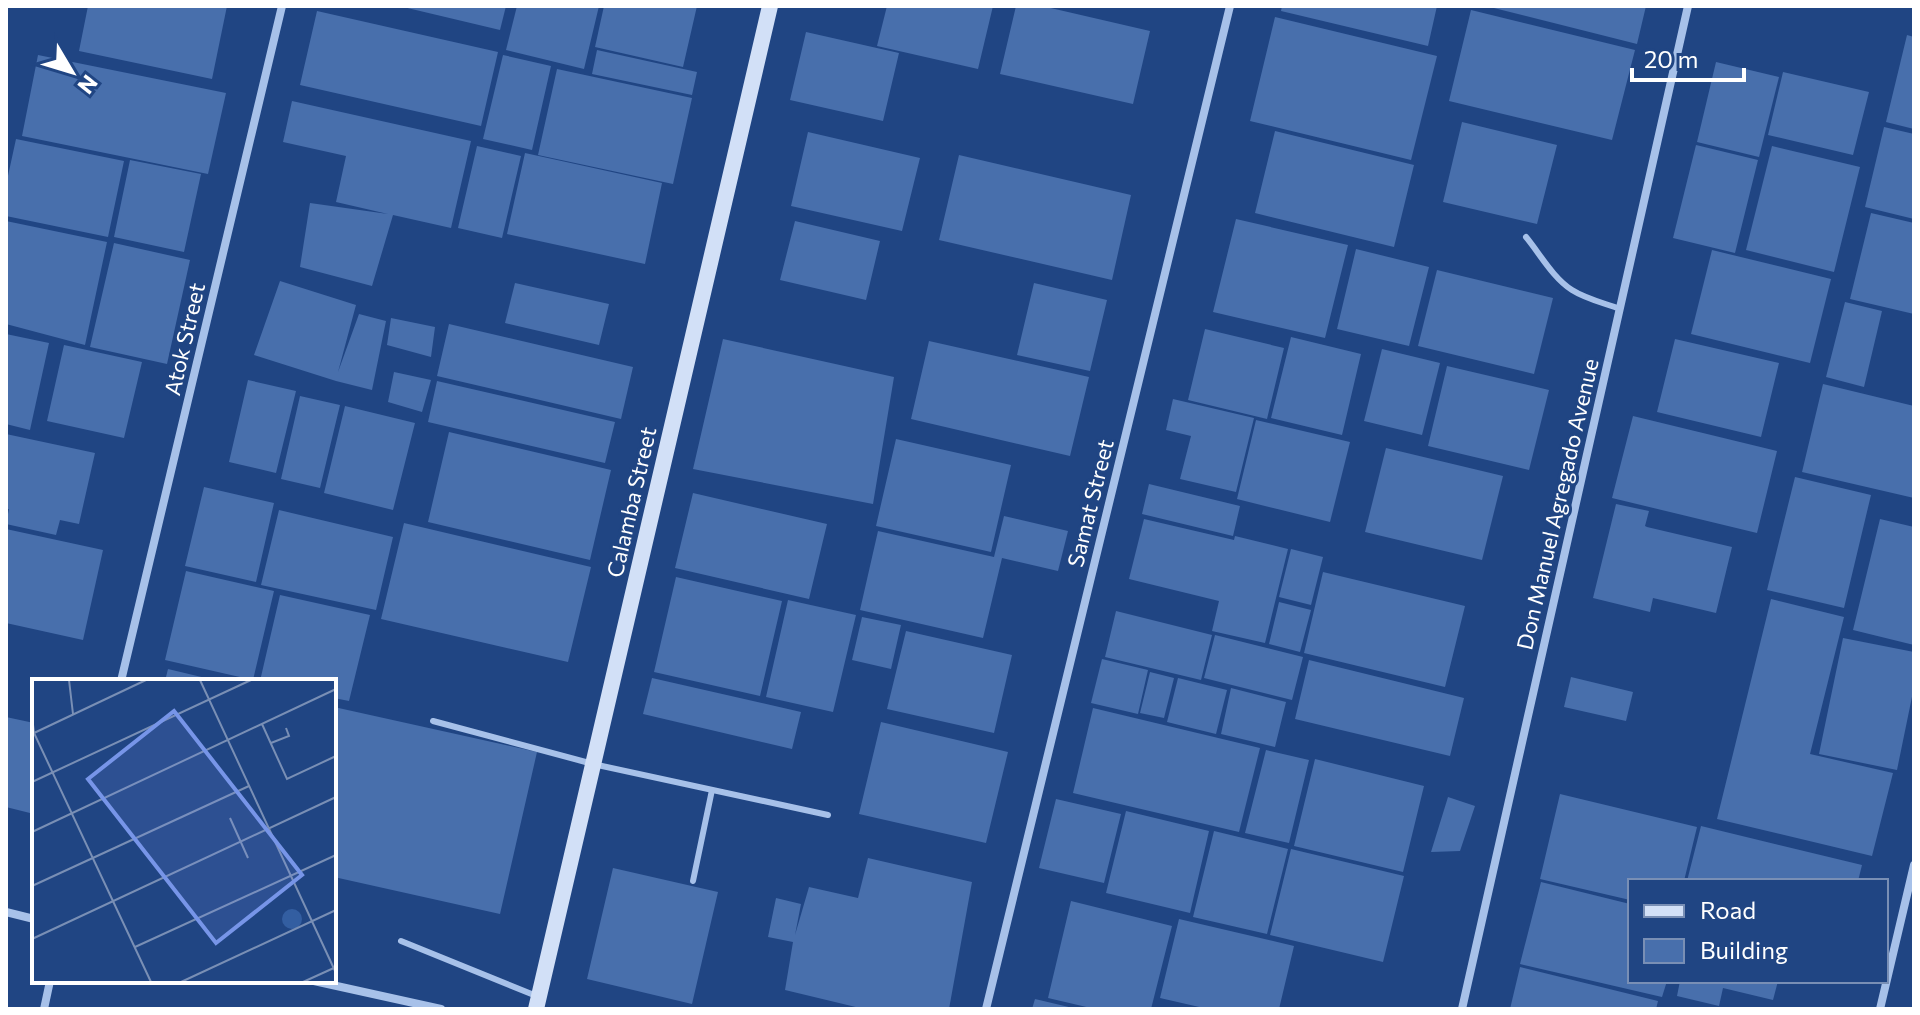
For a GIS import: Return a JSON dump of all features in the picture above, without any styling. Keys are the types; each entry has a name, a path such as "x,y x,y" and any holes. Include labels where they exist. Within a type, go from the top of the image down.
{"street":[{"name":"Atok Street","path":"121,679 282,6"},
{"name":"Calamba Street","path":"537,1003 770,6"},
{"name":"Samat Street","path":"986,1009 1230,6"},
{"name":"Don Manuel Agregado Avenue","path":"1462,1009 1688,6"},
{"path":"1888,975 1914,865"},
{"path":"6,912 32,918"},
{"path":"44,1009 50,983"},
{"path":"323,983 441,1009"},
{"path":"1880,1009 1886,983"}],"lane":[{"path":"1526,237 1571,290 1620,309"},
{"path":"433,721 593,764 828,815"},
{"path":"693,881 712,790"},
{"path":"401,941 537,1003"}],"building":[{"path":"88,6 227,6 212,79 79,51"},
{"path":"399,6 506,6 500,30"},
{"path":"517,6 599,6 584,69 506,50"},
{"path":"604,6 697,6 683,67 595,47"},
{"path":"887,6 993,6 978,69 877,46"},
{"path":"1016,6 1042,6 1150,31 1133,104 1000,74"},
{"path":"1282,6 1437,6 1428,46 1281,11"},
{"path":"1486,6 1646,6 1637,44"},
{"path":"1471,10 1635,50 1612,140 1449,101"},
{"path":"317,11 498,52 481,126 300,85"},
{"path":"1275,17 1437,56 1411,160 1250,121"},
{"path":"806,32 899,53 883,121 790,100"},
{"path":"1907,35 1914,37 1914,129 1886,122"},
{"path":"597,50 697,72 692,95 592,74"},
{"path":"38,55 226,93 208,174 22,136"},
{"path":"503,55 551,66 532,150 483,139"},
{"path":"1716,62 1779,77 1759,157 1697,142"},
{"path":"557,69 692,98 673,184 538,155"},
{"path":"1783,72 1869,92 1853,155 1768,135"},
{"path":"292,101 471,141 451,228 393,215 372,286 300,267 310,203 388,214 336,202 346,156 283,142"},
{"path":"1462,122 1557,145 1537,224 1443,202"},
{"path":"1884,127 1914,134 1914,219 1865,207"},
{"path":"1275,131 1414,165 1394,247 1255,213"},
{"path":"808,132 920,158 902,231 791,206"},
{"path":"16,139 124,161 108,237 6,216 6,185"},
{"path":"1696,145 1758,160 1735,253 1673,238"},
{"path":"477,146 521,156 502,238 458,228"},
{"path":"1772,146 1860,167 1834,272 1746,250"},
{"path":"525,153 662,183 645,264 507,234"},
{"path":"959,155 1131,195 1112,280 939,240"},
{"path":"130,160 201,174 184,252 114,237"},
{"path":"1871,213 1914,223 1914,314 1850,299"},
{"path":"1236,219 1348,245 1325,338 1213,312"},
{"path":"6,221 107,242 85,345 6,324"},
{"path":"795,221 880,241 866,300 780,280"},
{"path":"114,243 190,260 167,364 90,347"},
{"path":"1356,249 1429,267 1409,346 1337,329"},
{"path":"1712,250 1831,279 1810,363 1691,334"},
{"path":"1437,270 1553,298 1534,374 1418,346"},
{"path":"280,281 356,305 338,372 359,314 386,321 372,390 254,355"},
{"path":"515,283 609,304 599,345 505,323"},
{"path":"1034,283 1107,300 1090,371 1017,355"},
{"path":"1845,302 1882,311 1864,387 1826,377"},
{"path":"391,318 435,327 431,357 387,345"},
{"path":"449,324 633,367 621,419 437,376"},
{"path":"1205,329 1284,348 1267,419 1188,400"},
{"path":"6,334 49,343 30,430 6,424"},
{"path":"1291,337 1361,354 1342,435 1271,418"},
{"path":"723,339 894,377 873,504 693,469"},
{"path":"1675,339 1779,363 1761,437 1657,412"},
{"path":"929,341 1089,377 1070,456 911,419"},
{"path":"64,345 142,362 124,438 47,421"},
{"path":"1382,349 1440,363 1422,435 1364,421"},
{"path":"1447,366 1549,390 1529,470 1428,446"},
{"path":"394,372 431,380 422,412 388,402"},
{"path":"248,380 296,391 276,473 229,462"},
{"path":"437,381 615,422 605,463 428,422"},
{"path":"1823,384 1914,406 1914,498 1802,472"},
{"path":"300,396 340,405 320,488 281,479"},
{"path":"1173,399 1254,418 1236,492 1180,479 1191,436 1166,430"},
{"path":"345,406 415,423 393,510 324,493"},
{"path":"1633,416 1777,451 1757,533 1612,498"},
{"path":"1256,420 1350,442 1330,522 1237,499"},
{"path":"449,432 611,470 590,560 428,522"},
{"path":"6,434 95,453 79,524 60,520 56,535 6,524 9,509 6,509"},
{"path":"896,439 1011,465 991,552 876,526"},
{"path":"1386,448 1503,476 1482,560 1365,532"},
{"path":"1795,477 1871,495 1844,608 1767,590"},
{"path":"1149,484 1240,506 1233,536 1142,514"},
{"path":"204,487 274,503 256,582 185,566"},
{"path":"693,493 827,524 809,599 675,568"},
{"path":"1616,504 1649,511 1647,527 1732,547 1716,613 1653,598 1650,612 1593,598"},
{"path":"279,510 393,537 376,610 261,585"},
{"path":"1004,516 1068,531 1058,571 1002,558 983,638 860,610 878,531 994,557"},
{"path":"1144,519 1288,549 1265,643 1212,631 1219,601 1129,579"},
{"path":"1880,519 1914,527 1914,645 1853,630"},
{"path":"404,523 591,567 568,662 381,619"},
{"path":"6,529 103,550 83,640 6,623"},
{"path":"1291,549 1323,557 1311,605 1279,597"},
{"path":"186,571 274,591 253,679 165,660"},
{"path":"1323,572 1465,606 1445,687 1304,653"},
{"path":"676,577 782,601 760,696 654,672"},
{"path":"280,595 370,615 349,701 336,698 336,679 260,679"},
{"path":"1771,599 1844,617 1810,754 1893,773 1872,856 1717,819"},
{"path":"788,600 856,615 833,712 766,697"},
{"path":"1279,602 1311,610 1300,652 1269,644"},
{"path":"1116,611 1212,635 1201,680 1105,657"},
{"path":"862,617 901,625 891,669 852,660"},
{"path":"906,631 1012,655 994,733 887,709"},
{"path":"1215,635 1303,657 1292,700 1204,678"},
{"path":"1843,638 1914,652 1914,687 1897,770 1819,754"},
{"path":"1102,659 1148,670 1138,714 1091,703"},
{"path":"1309,660 1464,698 1450,756 1295,719"},
{"path":"168,669 210,679 166,679"},
{"path":"1150,672 1174,678 1164,718 1140,713"},
{"path":"1571,677 1633,692 1626,721 1564,707"},
{"path":"652,678 801,712 792,749 643,714"},
{"path":"1178,678 1227,690 1216,734 1167,722"},
{"path":"1231,688 1286,702 1275,747 1221,734"},
{"path":"336,707 537,752 500,914 336,877"},
{"path":"1093,708 1260,748 1239,832 1073,793"},
{"path":"6,717 32,723 32,814 6,807"},
{"path":"881,722 1008,752 986,843 859,814"},
{"path":"1266,750 1309,760 1289,843 1245,833"},
{"path":"1315,759 1424,786 1403,872 1294,846"},
{"path":"1560,794 1697,827 1684,879 1628,879 1628,900 1540,879"},
{"path":"1448,797 1475,806 1460,851 1431,852"},
{"path":"1056,799 1121,814 1104,883 1039,868"},
{"path":"1126,811 1209,831 1190,913 1106,893"},
{"path":"1701,826 1862,865 1858,879 1688,879"},
{"path":"1214,831 1288,849 1267,934 1193,917"},
{"path":"1291,849 1404,876 1383,962 1270,935"},
{"path":"868,858 972,882 949,1009 864,1009 785,990 793,942 768,937 776,898 801,904 795,935 809,887 858,898"},
{"path":"613,868 718,892 692,1004 587,979"},
{"path":"1541,882 1628,904 1628,983 1666,983 1662,997 1520,964"},
{"path":"1071,901 1172,926 1151,1009 1095,1009 1048,998"},
{"path":"1179,919 1294,946 1279,1009 1208,1009 1160,998"},
{"path":"1520,967 1658,1001 1656,1009 1510,1009"},
{"path":"1680,983 1777,983 1773,1000 1723,988 1719,1006 1677,996"},
{"path":"1035,999 1073,1008 1073,1009 1032,1009"}]}
